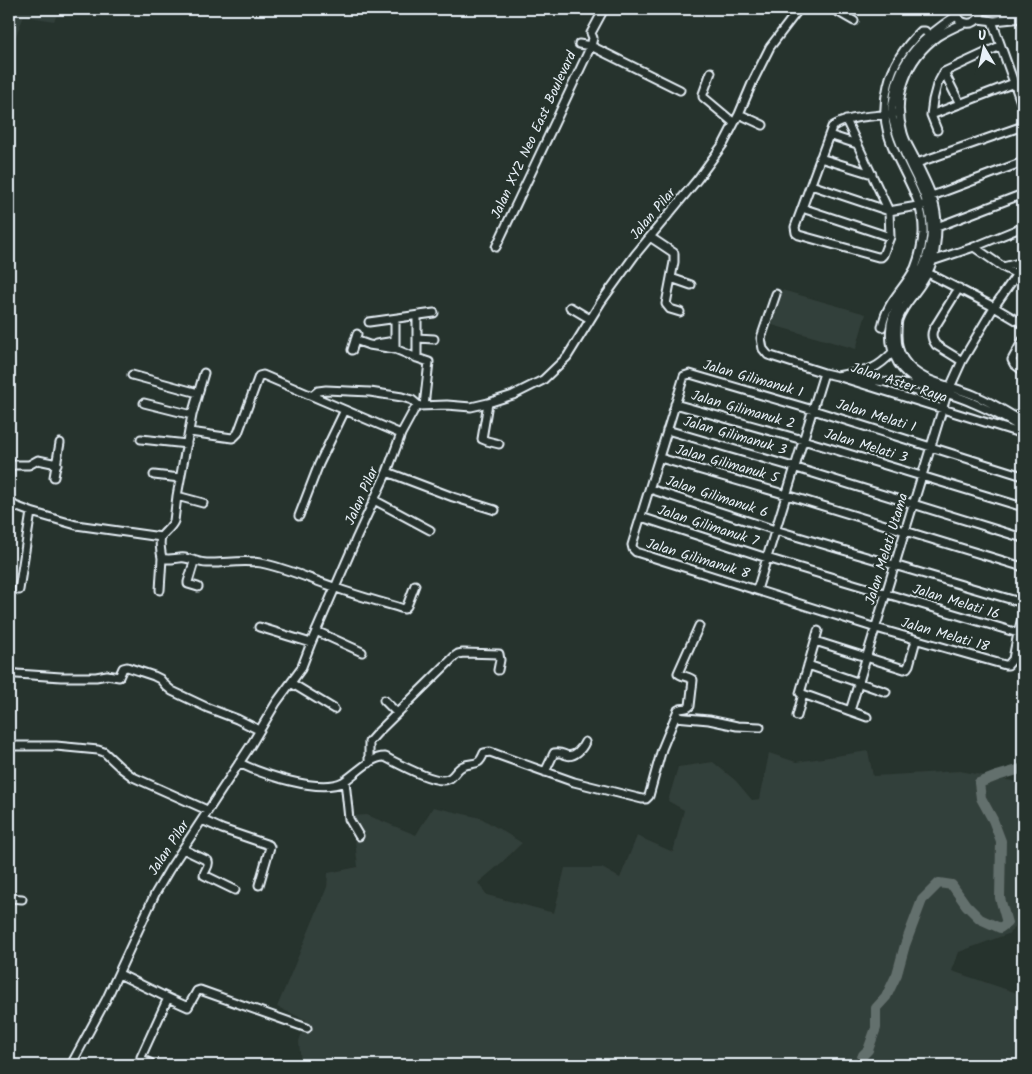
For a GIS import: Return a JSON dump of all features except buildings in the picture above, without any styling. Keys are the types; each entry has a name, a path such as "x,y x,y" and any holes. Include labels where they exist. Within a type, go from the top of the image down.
{"street":[{"name":"Jalan XYZ Neo East Boulevard","path":"496,247 590,46 593,38 591,33 604,9"},
{"name":"Jalan Pilar","path":"71,1065 119,974 155,894 168,870 239,763 276,702 301,668 387,472 401,434 414,410 422,406 447,404 471,406 513,395 543,380 566,357 600,302 635,255 703,173 724,143 770,47 799,9"},
{"path":"833,9 854,21"},
{"path":"932,261 935,252 937,227 932,196 892,113 913,61 936,38 964,23 978,19 981,16 982,9 1012,14 1023,12"},
{"path":"949,390 926,379 913,370 904,361 897,342 898,321 922,269 923,204 888,135 896,86 902,68 913,51 929,34 955,12 958,19 964,23"},
{"path":"978,19 992,21 1023,18"},
{"path":"992,21 1023,108"},
{"path":"579,44 590,46 680,90"},
{"path":"937,130 931,115 934,93 944,72 1000,46"},
{"path":"711,72 702,94 734,123"},
{"path":"944,72 960,104"},
{"path":"931,115 1014,83"},
{"path":"846,120 890,211 890,237 881,257 796,233 795,227 832,127 846,120 892,113"},
{"path":"739,114 763,125"},
{"path":"917,163 1023,126"},
{"path":"829,135 857,144"},
{"path":"820,158 872,174"},
{"path":"932,196 1023,162"},
{"path":"810,185 890,211 923,204"},
{"path":"937,227 1023,194"},
{"path":"802,208 890,237"},
{"path":"891,324 882,325 890,303 932,261 1023,227"},
{"path":"650,237 674,253 666,304 670,309 680,312"},
{"path":"974,246 1003,267 1017,274"},
{"path":"1003,267 1023,262"},
{"path":"922,269 1023,324"},
{"path":"922,269 900,302 891,324 890,335 893,352 898,362 905,372 924,385"},
{"name":"Jalan Melati Utama","path":"850,711 949,390 962,361 994,307 1017,274 1023,269"},
{"path":"671,278 691,284"},
{"path":"959,288 932,334 933,342 936,345 962,361"},
{"name":"Jalan Aster Raya","path":"776,294 761,338 763,349 768,355 824,374 837,376 1023,434"},
{"path":"570,307 590,319"},
{"path":"369,322 434,313"},
{"path":"416,316 417,358"},
{"path":"395,319 395,345"},
{"path":"312,396 318,391 326,390 370,392 402,397 422,406 429,362 417,358 395,345 368,345 356,337 352,350"},
{"path":"417,338 434,338"},
{"path":"1023,340 1012,360 1023,371"},
{"path":"837,376 869,371 893,352"},
{"path":"160,590 161,537 173,525 192,415 204,373"},
{"name":"Jalan Gilimanuk 1","path":"675,404 684,376 690,374 813,410"},
{"path":"757,590 824,374"},
{"path":"132,375 198,393"},
{"path":"190,432 232,438 236,436 261,375 401,434"},
{"path":"837,376 924,385 949,390"},
{"name":"Jalan Aster Raya","path":"949,390 975,395 1023,422"},
{"name":"Jalan Aster Raya","path":"949,390 1023,430"},
{"path":"144,403 192,415"},
{"path":"488,403 482,439 499,444"},
{"path":"641,517 675,404"},
{"name":"Jalan Gilimanuk 2","path":"675,404 803,440"},
{"path":"299,516 318,464 345,410"},
{"name":"Jalan Melati 1","path":"813,410 1023,476"},
{"name":"Jalan Gilimanuk 3","path":"667,430 914,503 1023,538"},
{"path":"141,438 187,444"},
{"name":"Jalan Melati 3","path":"803,440 1023,507"},
{"path":"54,477 60,443"},
{"name":"Jalan Gilimanuk 5","path":"660,458 1023,567"},
{"path":"9,476 9,464 29,465 38,460 56,464"},
{"path":"387,472 453,497 495,510"},
{"path":"154,475 180,478"},
{"name":"Jalan Gilimanuk 6","path":"650,489 776,530 1023,603"},
{"path":"177,496 203,503"},
{"path":"374,500 430,530"},
{"path":"9,501 15,506 31,512 76,525 161,537"},
{"path":"19,590 31,512"},
{"name":"Jalan Gilimanuk 8","path":"641,517 632,545 636,552 876,628"},
{"name":"Jalan Gilimanuk 7","path":"641,517 886,594"},
{"path":"162,558 170,560 184,558 208,564 246,561 262,563 404,609 408,606 415,585"},
{"path":"194,562 188,584 198,587"},
{"name":"Jalan Melati 16","path":"886,594 1018,633"},
{"path":"1018,633 1023,615"},
{"path":"239,763 257,771 290,781 331,785 345,780 378,758 385,757 422,774 440,780 450,779 457,770 464,766 477,764 484,753 490,752 574,782 646,799 649,796 662,749 675,717 679,709 690,706 693,680 678,673 699,626"},
{"path":"259,627 311,643"},
{"name":"Jalan Melati 18","path":"876,628 1005,665 1008,665 1013,659 1018,633"},
{"path":"316,631 362,652"},
{"path":"797,716 808,665 818,631"},
{"path":"815,641 904,669 908,668 916,640"},
{"path":"369,763 369,742 455,656 458,654 498,654 500,660 498,670"},
{"path":"808,665 886,692"},
{"path":"9,672 61,677 96,677 107,675 117,677 120,676 123,668 127,667 154,676 160,679 172,691 259,730"},
{"path":"291,683 334,709"},
{"path":"802,694 867,717"},
{"path":"384,700 397,713"},
{"path":"675,717 709,720 737,726 760,727"},
{"path":"545,772 554,754 561,752 571,756 579,751 585,742"},
{"path":"9,746 56,746 98,750 104,752 133,777 208,810"},
{"path":"345,780 349,819 359,836"},
{"path":"202,820 270,847 259,885"},
{"path":"183,849 208,861 204,875 235,890"},
{"path":"9,898 22,899"},
{"path":"119,974 188,1006 197,991 200,990 307,1028"},
{"path":"150,1063 140,1058 168,998"}],"shaded area":[{"path":"9,9 60,9 54,21 24,16 9,53"},
{"path":"782,290 866,314 856,349 772,325"},
{"path":"868,751 873,776 960,771 1023,783 1023,921 1008,934 959,952 952,971 1023,995 1023,1065 301,1065 299,1041 306,1020 277,1007 327,887 328,873 358,867 352,816 367,815 416,835 433,807 481,818 522,843 478,883 487,895 554,913 565,868 602,868 620,878 637,836 673,852 684,810 668,801 678,767 713,762 736,781 752,800 760,799 769,753 796,762"}],"waterway":[{"path":"859,1065 863,1055 868,1050 876,1028 876,1008 886,997 897,974 905,945 922,900 939,883 952,885 966,905 980,919 1000,928 1007,923 1000,898 1001,841 993,820 981,798 979,783 1023,767"}]}
